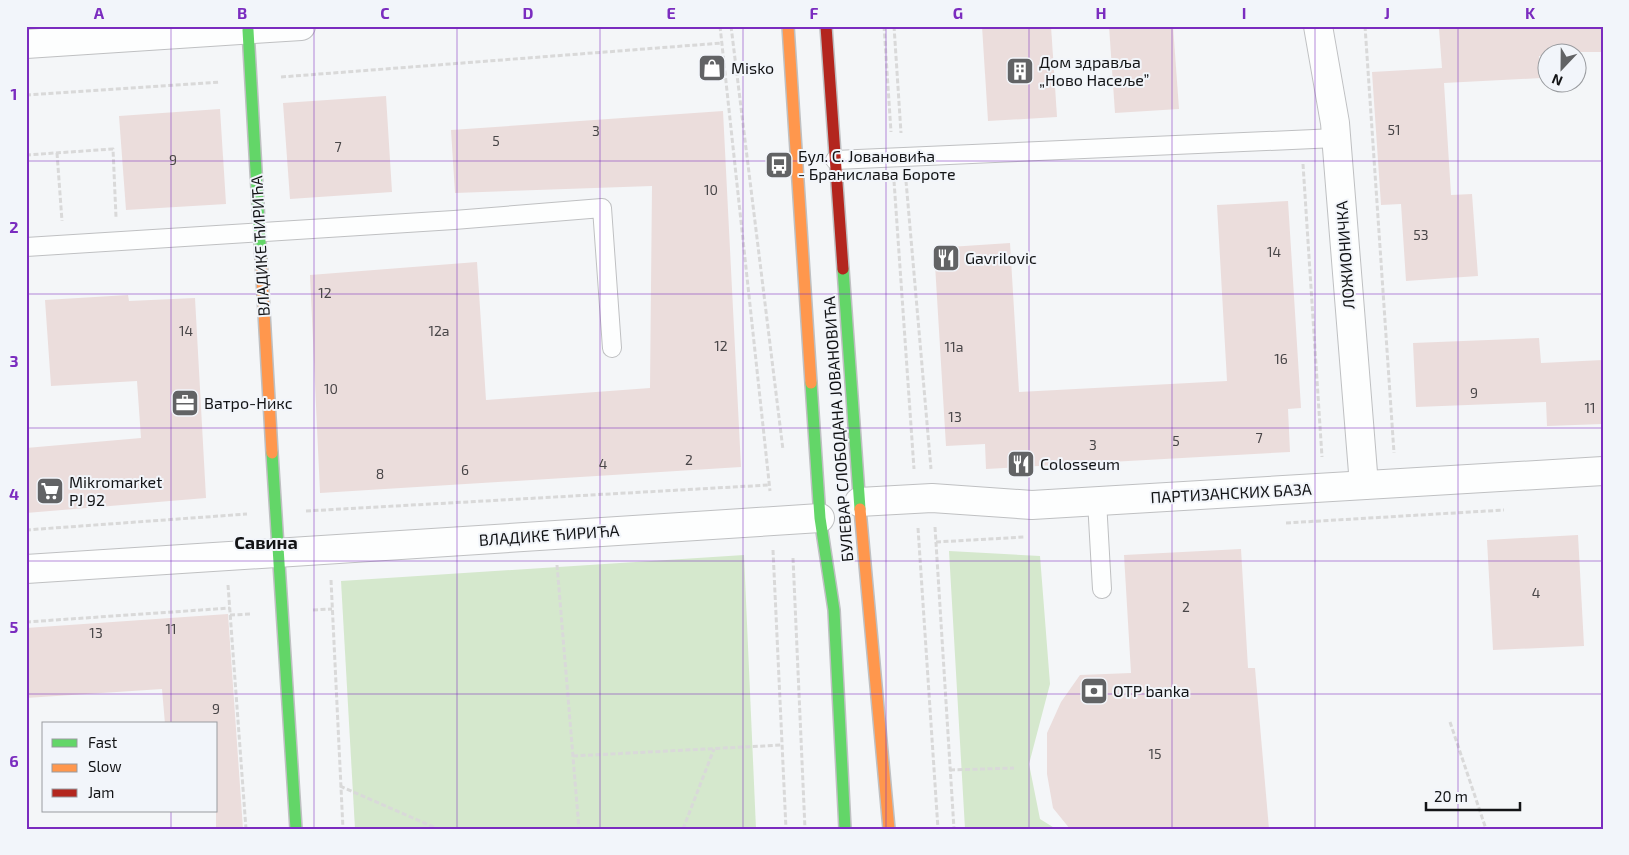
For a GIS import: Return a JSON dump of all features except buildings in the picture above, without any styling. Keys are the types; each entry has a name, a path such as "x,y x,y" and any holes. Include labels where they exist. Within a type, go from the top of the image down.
{"street":[{"path":"26,44 301,26"},
{"name":"БУЛЕВАР СЛОБОДАНА ЈОВАНОВИЋА","path":"788,26 820,518 834,610 845,829"},
{"name":"БУЛЕВАР СЛОБОДАНА ЈОВАНОВИЋА","path":"826,26 859,502 889,829"},
{"name":"ЛОЖИОНИЧКА","path":"1318,26 1336,138 1364,485"},
{"name":"ВЛАДИКЕ ЋИРИЋА","path":"248,30 296,829"},
{"name":"ПАРТИЗАНСКИХ БАЗА","path":"859,502 924,499 1032,505 1603,471"},
{"name":"ВЛАДИКЕ ЋИРИЋА","path":"26,569 329,548 820,518"}],"lane":[{"path":"835,160 1336,138"},
{"path":"26,247 454,220 602,208 612,348"},
{"path":"1097,501 1102,589"}],"path":[{"path":"720,26 769,485 782,520 806,829"},
{"path":"731,26 783,451"},
{"path":"884,26 898,158 924,499 954,829"},
{"path":"894,26 898,158 924,499 938,829"},
{"path":"1365,26 1394,454"},
{"path":"26,95 722,43"},
{"path":"1302,140 1322,458"},
{"path":"26,155 113,149 118,241"},
{"path":"57,153 64,244"},
{"path":"26,530 276,512 769,485"},
{"path":"327,510 343,829"},
{"path":"224,516 246,829"},
{"path":"782,520 782,745 786,829"},
{"path":"555,534 579,829"},
{"path":"26,622 230,608"},
{"path":"1450,722 1486,829"},
{"path":"573,756 782,745"},
{"path":"683,829 714,748"},
{"path":"950,770 1014,768"},
{"path":"340,786 438,829"}],"green space":[{"path":"949,551 1040,556 1050,684 1029,764 1040,819 1056,829 965,829"},
{"path":"744,555 756,829 355,829 341,581"}],"traffic: fast":[{"path":"248,30 261,259"},
{"path":"843,269 860,509"},
{"path":"811,383 820,518 834,610 845,829"},
{"path":"272,453 296,829"}],"traffic: slow":[{"path":"788,26 811,383"},
{"path":"261,259 272,453"},
{"path":"860,509 889,829"}],"traffic: jam":[{"path":"826,26 843,269"}],"place":[{"name":"Misko","path":"712,68"},
{"name":"Дом здравља „Ново Насеље”","path":"1020,71"},
{"name":"Бул. С. Јовановића - Бранислава Бороте","path":"779,165"},
{"name":"Gavrilovic","path":"946,258"},
{"name":"Ватро-Никс","path":"185,403"},
{"name":"Colosseum","path":"1021,464"},
{"name":"Mikromarket PJ 92","path":"50,491"},
{"name":"OTP banka","path":"1094,691"}],"district":[{"name":"Савина","path":"266,543"}]}
